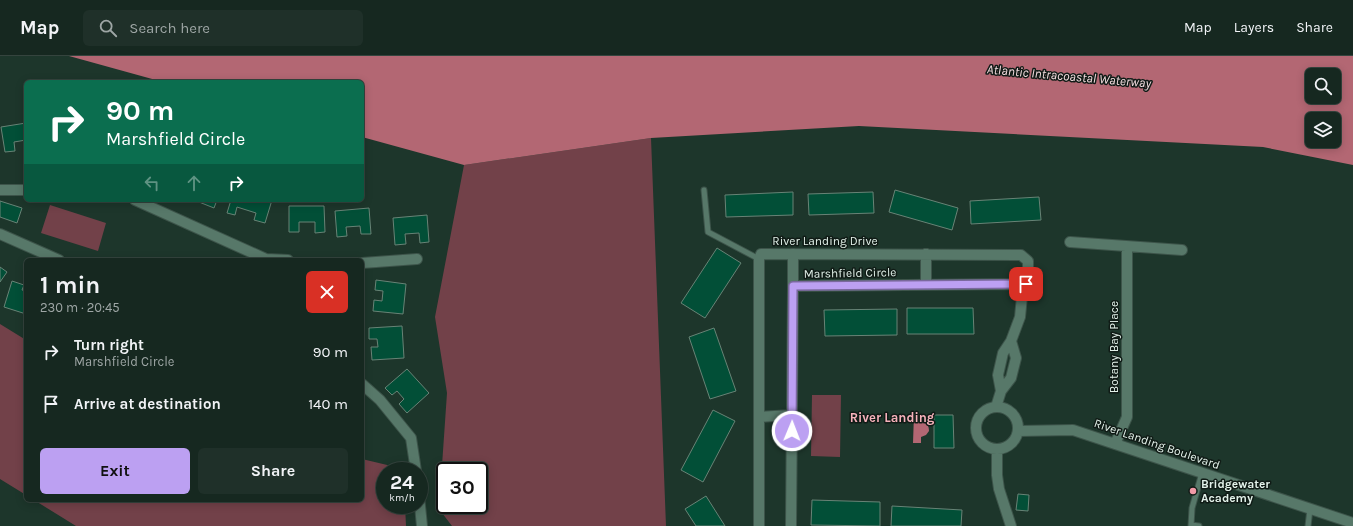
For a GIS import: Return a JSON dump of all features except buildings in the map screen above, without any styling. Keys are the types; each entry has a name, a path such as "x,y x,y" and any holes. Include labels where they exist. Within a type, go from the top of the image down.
{"street":[{"path":"0,190 24,190"},
{"path":"139,202 264,258"},
{"path":"0,234 54,258"},
{"path":"1070,242 1182,250"},
{"name":"Botany Bay Place","path":"1115,444 1127,417 1127,247"},
{"name":"River Landing Drive","path":"759,526 759,259 762,254 1021,255 1028,261 1026,284 1022,296 1020,317 1011,341 1003,353 998,375 1001,391 996,407"},
{"path":"793,254 793,286"},
{"path":"926,254 926,285"},
{"path":"364,263 417,259"},
{"name":"Marshfield Circle","path":"791,526 793,286 1026,284"},
{"path":"364,386 380,400 410,438 414,462"},
{"path":"996,407 1008,410 1013,414 1016,419 1018,431 1014,442 1009,446 997,449 991,448 982,442 978,437 976,426 981,415 985,411 996,407"},
{"path":"759,417 792,415"},
{"name":"River Landing Boulevard","path":"1018,431 1073,430 1353,523"},
{"path":"997,449 997,475 999,489 1011,526"},
{"path":"421,514 422,526"}],"lane":[{"path":"704,190 708,232 759,259"},
{"path":"1199,526 1191,526 1192,508 1202,473"},
{"path":"1308,526 1310,509"}],"shaded area":[{"path":"651,138 666,526 452,526 443,514 488,514 488,462 442,462 447,393 435,317 464,165"},
{"path":"50,205 106,223 98,251 41,233"},
{"path":"0,324 24,339 24,494 0,479"},
{"path":"812,395 841,395 840,457 811,456"},
{"path":"364,459 376,462 376,514 405,514 406,526 76,526 37,502 364,502"}],"water":[{"name":"Atlantic Intracoastal Waterway","path":"69,56 1353,56 1353,165 1263,147 859,126 651,138 464,165 364,138 364,80 156,80"},
{"path":"914,414 922,415 922,421 929,428 926,435 921,437 921,443 913,443"}],"place":[{"name":"Bridgewater Academy","path":"1193,491"}],"district":[{"name":"River Landing","path":"892,417"}],"route":[{"path":"792,431 793,286 1026,284"}]}
